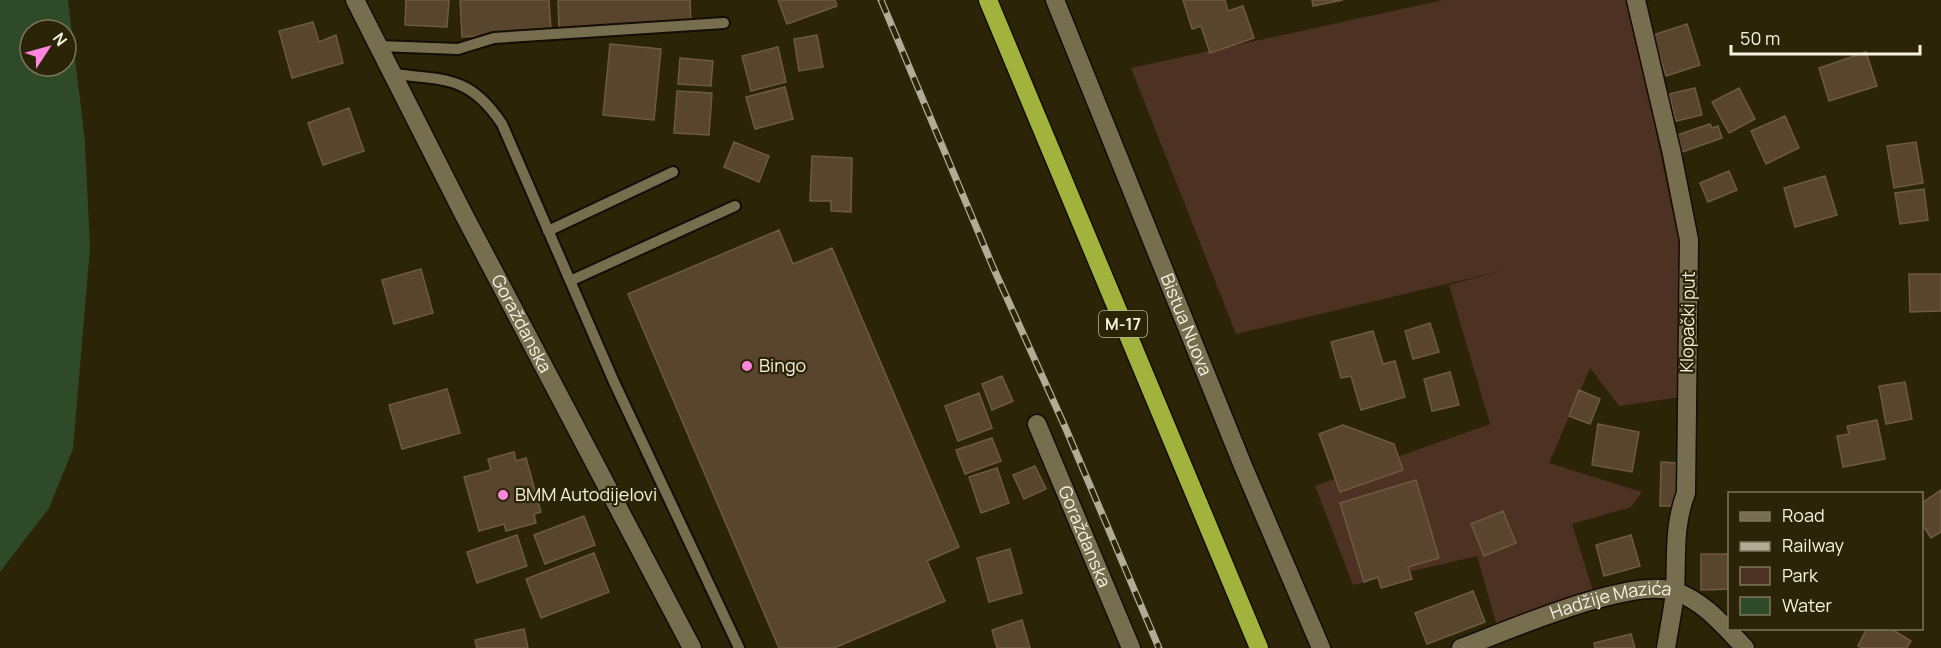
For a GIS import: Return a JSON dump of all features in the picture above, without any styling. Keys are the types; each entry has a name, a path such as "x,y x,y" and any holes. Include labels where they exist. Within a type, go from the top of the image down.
{"highway":[{"name":"M-17","path":"988,0 1259,648"}],"street":[{"name":"Goraždanska","path":"355,0 692,648"},
{"name":"Bistua Nuova","path":"1055,0 1243,466 1321,648"},
{"name":"Klopački put","path":"1636,0 1672,154 1689,240 1686,493 1678,513 1674,544 1675,591 1666,648"},
{"name":"Goraždanska","path":"1037,424 1131,648"},
{"name":"Hadžije Mazića","path":"1461,648 1610,596 1656,588 1675,591 1707,609 1745,648"}],"lane":[{"path":"379,46 459,49 494,38 724,23"},
{"path":"393,74 458,83 488,104 502,124 614,382 739,648"},
{"path":"548,231 673,172"},
{"path":"570,281 735,206"}],"green space":[{"path":"1443,0 1629,0 1676,229 1693,225 1688,396 1619,406 1590,368 1549,463 1642,492 1631,507 1572,524 1593,591 1498,630 1477,556 1353,585 1315,486 1490,424 1449,285 1505,270 1236,334 1131,68"}],"water":[{"path":"0,0 68,0 70,18 18,18 18,78 77,78 85,142 90,248 73,449 49,508 0,572"}],"building":[{"path":"406,0 449,0 447,27 405,25"},
{"path":"460,0 549,0 551,31 462,37"},
{"path":"558,0 690,0 691,24 559,28"},
{"path":"778,0 835,0 837,6 787,24"},
{"path":"1183,0 1225,0 1228,11 1243,6 1254,38 1210,53 1201,26 1192,29"},
{"path":"1312,0 1343,0 1313,6"},
{"path":"313,22 319,42 336,35 343,63 292,78 279,31"},
{"path":"1687,24 1700,65 1666,76 1653,35"},
{"path":"817,35 823,67 799,71 794,39"},
{"path":"610,44 661,49 654,120 603,115"},
{"path":"778,47 786,82 751,91 742,56"},
{"path":"1866,52 1877,86 1829,101 1819,68"},
{"path":"680,58 713,61 711,86 678,84"},
{"path":"785,87 793,119 755,129 746,97"},
{"path":"1695,88 1702,115 1676,121 1669,94"},
{"path":"1739,88 1755,119 1729,133 1712,102"},
{"path":"677,91 712,93 709,135 674,133"},
{"path":"349,108 364,151 323,165 308,123"},
{"path":"1785,116 1799,148 1766,164 1751,131"},
{"path":"1710,124 1712,128 1718,126 1722,138 1682,152 1677,135"},
{"path":"734,142 769,156 759,182 724,167"},
{"path":"1916,142 1923,183 1894,188 1887,146"},
{"path":"812,156 852,158 851,212 831,211 831,201 810,201"},
{"path":"1729,171 1737,190 1708,202 1700,183"},
{"path":"1825,176 1837,215 1795,227 1784,188"},
{"path":"1924,189 1928,220 1900,224 1895,193"},
{"path":"779,230 793,264 832,248 959,547 927,561 945,601 834,648 779,648 628,294"},
{"path":"421,269 433,313 394,324 382,280"},
{"path":"1909,274 1941,274 1941,311 1910,312"},
{"path":"1430,323 1439,352 1413,359 1405,331"},
{"path":"1373,331 1383,364 1395,361 1405,397 1361,410 1351,376 1341,378 1331,342"},
{"path":"1450,372 1459,405 1432,411 1424,379"},
{"path":"1002,376 1013,401 992,410 982,384"},
{"path":"1905,382 1912,419 1886,424 1879,386"},
{"path":"447,389 460,433 402,449 389,405"},
{"path":"1579,390 1600,399 1590,424 1569,416"},
{"path":"979,393 992,428 958,441 945,406"},
{"path":"1877,420 1885,459 1843,467 1837,436 1849,434 1847,426"},
{"path":"1598,424 1639,432 1632,472 1592,465"},
{"path":"1343,425 1394,444 1403,470 1340,492 1319,434"},
{"path":"992,438 1001,461 965,474 956,450"},
{"name":"BMM Autodijelovi","path":"514,452 516,461 526,458 541,512 534,514 536,523 506,531 504,524 479,531 464,477 491,470 488,459"},
{"path":"1661,462 1680,463 1679,506 1660,506"},
{"path":"1035,466 1046,489 1024,499 1013,475"},
{"path":"997,468 1009,503 981,513 969,477"},
{"path":"1416,480 1439,558 1408,567 1412,579 1381,588 1378,577 1364,582 1340,503"},
{"path":"1941,490 1941,532 1931,538 1923,526 1923,502"},
{"path":"1503,511 1516,543 1484,556 1471,524"},
{"path":"584,516 595,545 545,564 534,535"},
{"path":"517,535 527,566 477,583 467,552"},
{"path":"1631,535 1640,566 1604,576 1596,545"},
{"path":"1010,549 1022,593 989,602 977,558"},
{"path":"594,553 609,592 541,618 526,579"},
{"path":"1701,554 1728,554 1728,589 1701,590"},
{"path":"1473,591 1485,622 1427,644 1415,613"},
{"path":"1022,620 1030,648 997,648 992,630"},
{"path":"524,629 528,648 477,648 475,640"},
{"path":"1866,630 1893,630 1911,641 1907,648 1862,648 1858,646"},
{"path":"1631,634 1635,648 1595,648 1594,643"}],"railway":[{"path":"881,0 993,267 1066,429 1159,648"}],"place":[{"name":"Bingo","path":"747,366"},
{"name":"BMM Autodijelovi","path":"503,495"}]}
